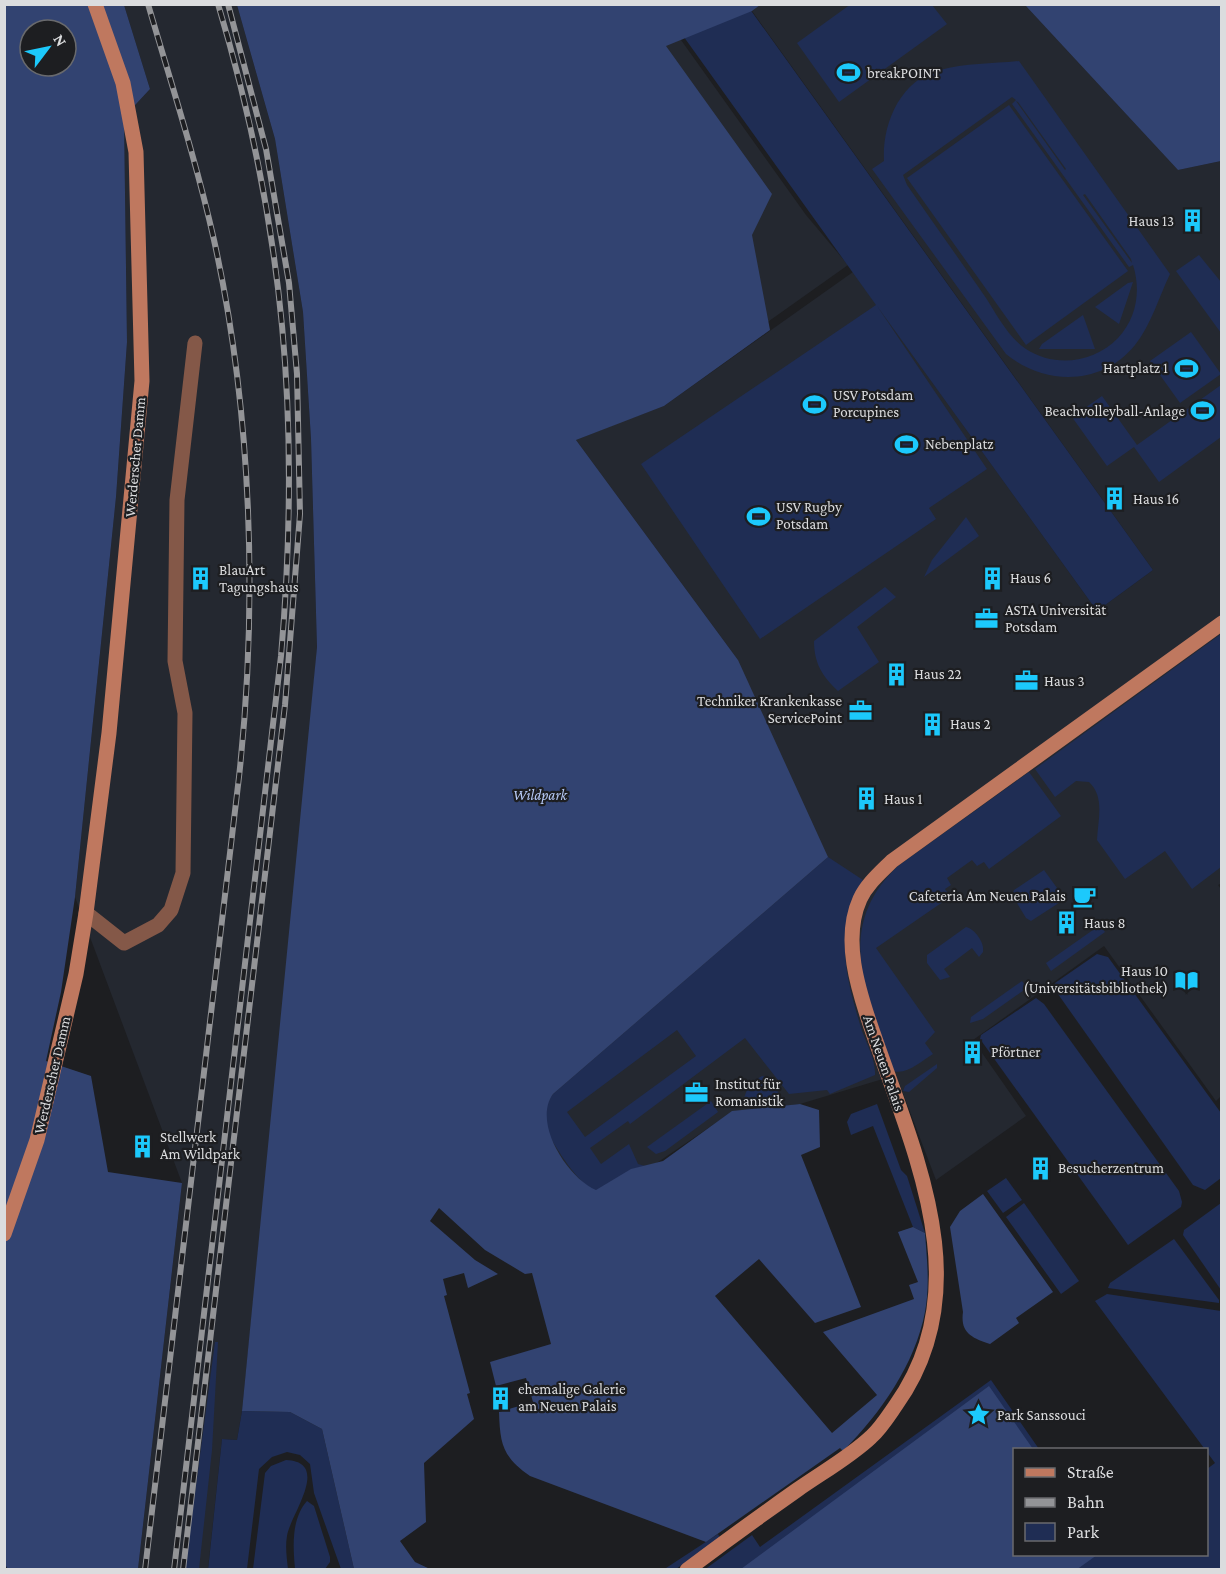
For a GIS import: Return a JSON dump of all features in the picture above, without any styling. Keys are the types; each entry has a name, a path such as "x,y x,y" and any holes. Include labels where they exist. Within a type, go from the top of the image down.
{"street":[{"name":"Werderscher Damm","path":"4,1234 37,1140 76,974 86,913 109,733 142,381 136,152 123,83 95,4"},
{"path":"86,913 124,943 158,925 171,910 183,873 185,713 175,661 177,500 195,343"},
{"name":"Am Neuen Palais","path":"687,1569 871,1437 898,1403 918,1367 931,1330 937,1299 937,1257 933,1217 861,997 852,940 860,900 871,881 892,861 1221,623"}],"shaded area":[{"path":"760,4 1025,5 1178,170 1221,161 1222,883 1218,885 1222,890 1221,1096 1216,1101 1104,946 973,1040 1026,1116 936,1180 896,1075 800,1104 732,1112 599,1202 518,1120 738,660 576,440 616,424 656,5 806,215 848,265 632,418 664,406 853,272 1097,611 1153,570 752,11"},
{"path":"124,5 237,5 275,139 303,312 311,439 317,647 302,818 242,1411 237,1440 222,1439 208,1569 138,1569 182,1183 75,897 116,497 127,342 124,117 150,89"}],"green space":[{"name":"breakPOINT","path":"851,4 932,5 947,24 839,102 797,43"},
{"path":"5,5 124,5 150,89 124,117 127,342 116,497 75,897 61,992 46,1061 91,1076 108,1172 182,1183 138,1569 8,1570 5,1564"},
{"name":"Wildpark","path":"237,5 760,5 752,11 666,46 772,194 752,235 770,330 664,406 576,440 738,660 828,857 553,1094 548,1106 547,1120 556,1148 565,1162 585,1184 596,1190 631,1169 663,1161 732,1111 800,1104 819,1110 820,1147 801,1155 861,1307 815,1323 759,1259 715,1296 832,1433 877,1395 823,1332 914,1299 909,1285 918,1282 898,1232 913,1227 925,1233 928,1272 925,1312 913,1350 905,1369 870,1421 843,1451 840,1448 706,1542 530,1476 514,1463 502,1442 499,1412 533,1402 526,1378 496,1386 490,1362 551,1344 532,1273 525,1274 485,1250 439,1208 430,1221 475,1260 498,1274 468,1288 464,1273 443,1279 447,1295 444,1296 470,1393 467,1394 474,1419 424,1463 426,1522 400,1541 415,1562 430,1569 354,1569 322,1429 290,1412 242,1411 317,647 311,439 303,312 275,139"},
{"path":"661,5 747,5 1153,570 1097,611 877,306 987,469 929,508 936,519 760,639 641,464 876,305"},
{"path":"1025,5 1221,5 1221,161 1178,170"},
{"path":"1019,61 1170,274 1150,320 1135,345 1122,358 1090,374 1073,377 1038,372 1006,354 872,169 884,161 886,133 890,119 904,93 914,83 940,70","holes":["1012,97 1016,100 1012,104 1129,267 1133,265 1137,284 1136,303 1124,330 1118,338 1098,353 1074,360 1049,359 1026,349 1003,325 907,185 903,175","1016,101 1066,169 1065,170","1085,194 1132,263 1083,195"]},
{"path":"1009,105 1128,271 1026,345 907,178"},
{"path":"1199,255 1221,282 1221,333 1176,271"},
{"path":"1133,282 1119,324 1095,307 1128,283"},
{"path":"1083,315 1095,349 1039,349 1042,344"},
{"name":"Hartplatz 1","path":"1191,332 1221,374 1180,403 1150,361"},
{"name":"Beachvolleyball-Anlage","path":"1221,385 1221,437 1159,482 1134,447 1107,466 1072,417 1102,396 1137,445"},
{"path":"966,517 979,536 924,577 932,560"},
{"path":"885,587 896,597 857,627 879,662 838,691 820,669 814,641"},
{"path":"1221,634 1221,867 1192,889 1165,851 1125,879 1097,840 1099,801 1094,788 1089,782 1076,781 1055,797 1035,769"},
{"path":"1029,772 1061,816 989,869 984,862 977,866 972,860 947,878 951,885 945,889 950,897 876,948 935,1032 925,1043 933,1054 907,1070 896,1072 891,1070 873,1016 861,964 861,938 866,914 878,890 898,866"},
{"path":"828,857 863,880 848,918 845,955 851,991 862,1031 873,1059 875,1075 830,1094 827,1090 789,1094 745,1038 630,1124 628,1121 590,1148 601,1164 629,1144 638,1164 645,1166 633,1170 600,1190 589,1188 582,1182 549,1135 545,1115 548,1102 553,1094","holes":["677,1030 696,1056 585,1137 567,1112"]},
{"path":"1044,870 1065,899 1031,921 1026,918 1012,895 1014,890"},
{"path":"1100,925 1105,932 1051,971 1046,963"},
{"path":"966,927 973,930 979,937 983,952 979,957 972,948 944,969 950,977 940,980 927,963 927,955"},
{"path":"1097,954 1108,957 1221,1113 1221,1178 1205,1190 1193,1185 1053,987 1055,983"},
{"path":"1022,981 1027,988 983,1019 970,1023 971,1017"},
{"path":"1036,998 1044,1004 1179,1191 1181,1207 1128,1245 980,1039 981,1035"},
{"path":"937,1064 937,1068 909,1092 903,1091 905,1086"},
{"path":"762,1076 767,1077 779,1093 777,1098 746,1102 744,1098 749,1084"},
{"path":"711,1101 718,1112 665,1151 656,1154 647,1147"},
{"path":"877,1104 901,1170 907,1176 925,1233 913,1227 873,1126 851,1135 847,1122 851,1114"},
{"path":"1006,1178 1022,1200 1003,1213 987,1191"},
{"path":"983,1194 1053,1292 1016,1318 1019,1323 990,1344 973,1337 963,1325 950,1227 960,1211"},
{"path":"1024,1203 1079,1281 1061,1294 1006,1217"},
{"path":"1221,1203 1221,1290 1183,1235 1184,1230"},
{"path":"1174,1239 1219,1303 1108,1288 1110,1283"},
{"name":"Park Sanssouci","path":"1107,1294 1221,1311 1221,1569 704,1570 752,1535 760,1547 991,1380 1038,1448 1013,1448 1013,1556 1208,1556 1208,1468 1215,1463 1208,1454 1208,1448 1204,1448 1095,1301"},
{"path":"215,1342 218,1342 212,1450 199,1569 185,1569"},
{"name":"Park Sanssouci","path":"989,1386 1032,1448 1013,1448 1013,1556 1096,1556 1076,1570 741,1569"},
{"path":"242,1411 290,1412 322,1429 354,1569 341,1569 314,1493 310,1464 300,1455 287,1452 272,1457 259,1469 247,1569 208,1570 222,1439 237,1440"},
{"path":"286,1460 299,1463 306,1470 307,1479 305,1491 287,1536 288,1569 253,1569 265,1473 271,1466"},
{"path":"307,1501 314,1506 330,1557 330,1562 325,1569 295,1569 296,1525 298,1516"},
{"path":"718,1534 720,1538 676,1569 663,1570"}],"railway":[{"path":"145,1570 239,777 245,711 249,576 244,440 227,305 199,180 148,4"},
{"path":"174,1570 281,656 287,571 288,407 273,248 259,168 241,87 218,4"},
{"path":"183,1570 285,705 300,514 297,374 289,283 266,149 228,4"}],"place":[{"name":"breakPOINT","path":"849,73"},
{"name":"Haus 13","path":"1192,221"},
{"name":"Hartplatz 1","path":"1186,368"},
{"name":"USV Potsdam Porcupines","path":"815,404"},
{"name":"Beachvolleyball-Anlage","path":"1203,411"},
{"name":"Nebenplatz","path":"907,444"},
{"name":"Haus 16","path":"1115,499"},
{"name":"USV Rugby Potsdam","path":"758,516"},
{"name":"Haus 6","path":"992,578"},
{"name":"BlauArt Tagungshaus","path":"201,579"},
{"name":"ASTA Universität Potsdam","path":"987,619"},
{"name":"Haus 22","path":"896,674"},
{"name":"Haus 3","path":"1026,681"},
{"name":"Techniker Krankenkasse ServicePoint","path":"860,710"},
{"name":"Haus 2","path":"932,724"},
{"name":"Haus 1","path":"866,799"},
{"name":"Cafeteria Am Neuen Palais","path":"1084,896"},
{"name":"Haus 8","path":"1066,923"},
{"name":"Haus 10 (Universitätsbibliothek)","path":"1186,980"},
{"name":"Pförtner","path":"973,1052"},
{"name":"Institut für Romanistik","path":"697,1093"},
{"name":"Stellwerk Am Wildpark","path":"142,1146"},
{"name":"Besucherzentrum","path":"1040,1168"},
{"name":"ehemalige Galerie am Neuen Palais","path":"500,1398"},
{"name":"Park Sanssouci","path":"979,1415"}]}
